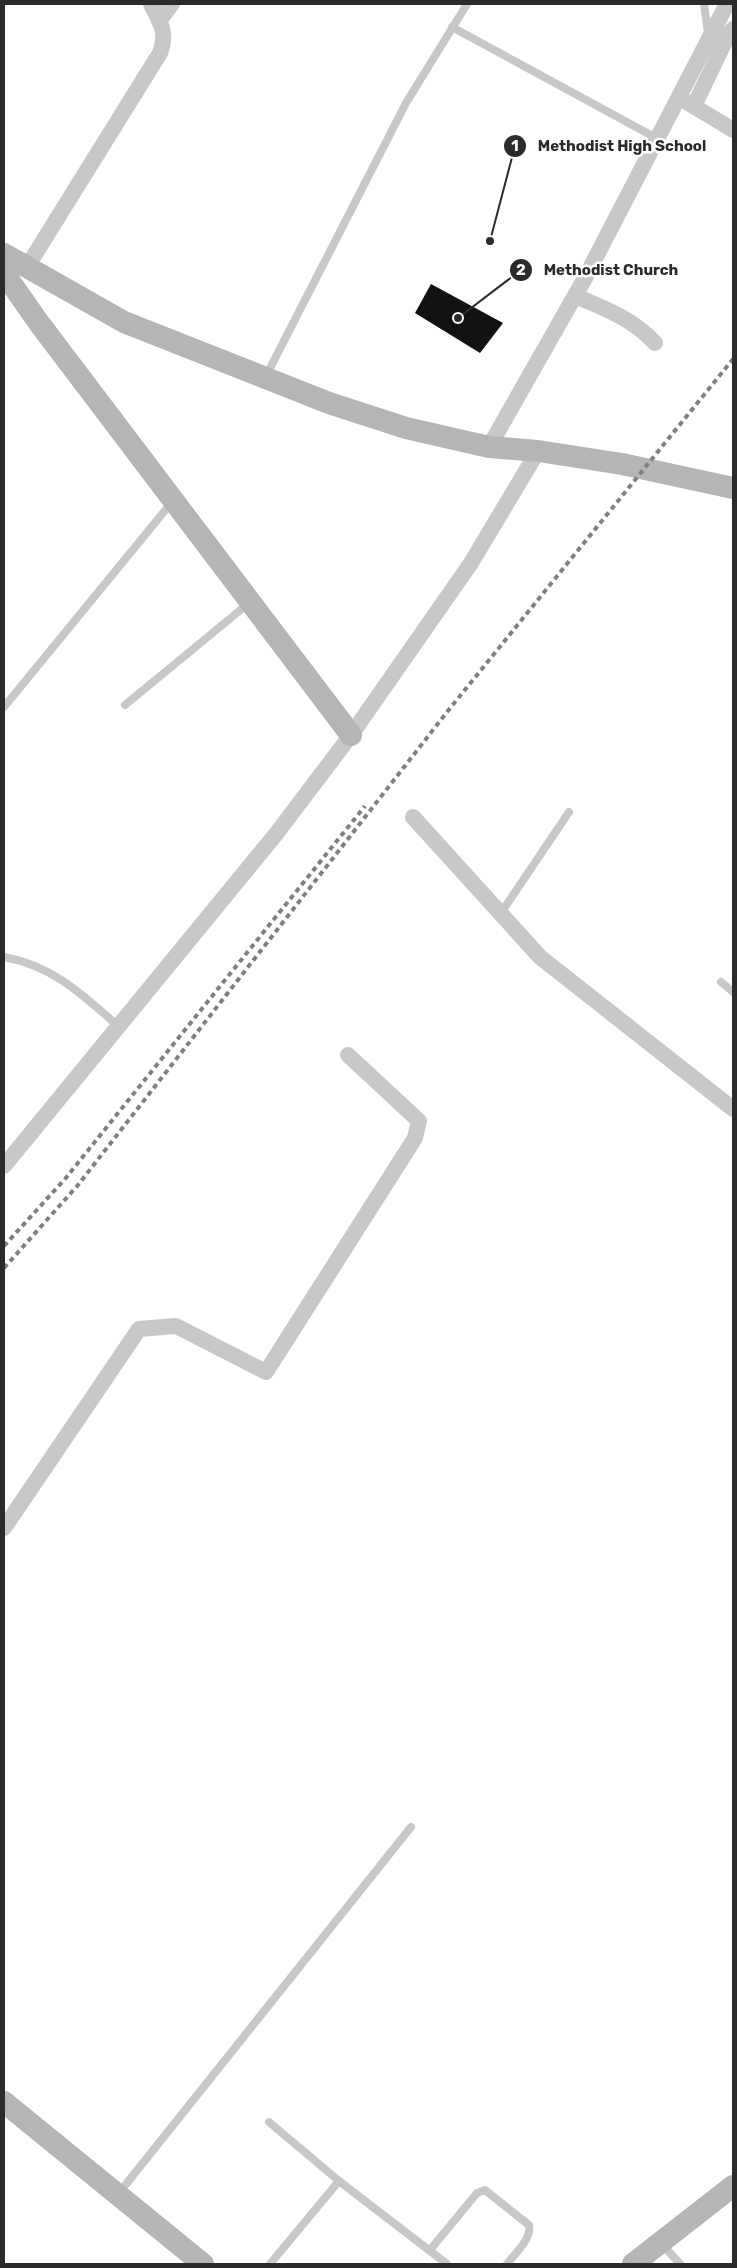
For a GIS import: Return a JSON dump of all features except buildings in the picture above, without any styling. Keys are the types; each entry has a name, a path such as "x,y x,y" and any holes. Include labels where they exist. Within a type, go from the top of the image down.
{"street":[{"path":"27,267 160,52 164,42 164,34 151,4"},
{"path":"159,21 172,4"},
{"path":"490,447 575,296 727,4"},
{"path":"694,106 728,35 733,29"},
{"path":"679,97 733,130"},
{"path":"4,254 124,322 329,403 406,428 490,447 538,451 622,464 733,488"},
{"path":"4,274 39,324 351,735"},
{"path":"575,296 617,314 646,332 655,343"},
{"path":"4,1166 276,834 351,735 471,563 538,451"},
{"path":"413,817 540,957 733,1109"},
{"path":"4,1528 139,1329 176,1326 266,1372 415,1138 419,1121 348,1055"},
{"path":"4,2102 203,2264"},
{"path":"633,2264 733,2186"}],"lane":[{"path":"266,377 406,103 467,4"},
{"path":"704,4 708,38"},
{"path":"452,27 658,139"},
{"path":"4,707 174,501"},
{"path":"125,705 250,602"},
{"path":"501,913 569,812"},
{"path":"4,956 47,970 77,990 118,1026"},
{"path":"721,982 733,992"},
{"path":"118,2195 411,1826"},
{"path":"269,2122 339,2181 446,2264"},
{"path":"270,2264 339,2181"},
{"path":"430,2250 480,2190 485,2190 529,2225 530,2233 527,2239 507,2264"},
{"path":"660,2242 680,2264"}],"railway":[{"path":"4,1268 78,1185 447,712 733,359"},
{"path":"4,1246 65,1179 365,806"}],"place":[{"name":"Methodist High School","path":"490,241"},
{"name":"Methodist Church","path":"458,318"}]}
